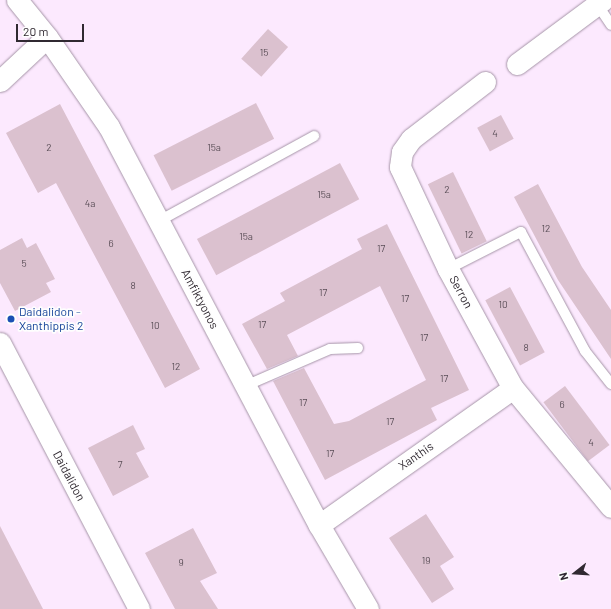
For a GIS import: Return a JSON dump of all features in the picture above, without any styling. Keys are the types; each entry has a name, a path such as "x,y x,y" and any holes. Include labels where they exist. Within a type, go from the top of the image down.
{"street":[{"name":"Amfiktyonos","path":"17,0 47,37 109,127 319,525 368,609"},
{"path":"517,64 600,2"},
{"path":"0,81 47,37"},
{"name":"Serron","path":"485,82 411,139 402,152 400,167 448,269 514,388 611,507"},
{"name":"Daidalidon","path":"0,343 139,609"},
{"name":"Xanthis","path":"319,525 514,388"}],"lane":[{"path":"600,2 611,25"},
{"path":"159,221 314,136"},
{"path":"448,269 521,232 585,350 611,384"},
{"path":"245,386 330,349 358,348"}],"building":[{"path":"268,29 288,47 261,77 241,59"},
{"path":"256,103 274,139 172,191 154,155"},
{"path":"60,104 200,369 165,388 56,183 38,193 6,133"},
{"path":"501,115 514,139 490,152 477,128"},
{"path":"340,163 359,199 216,275 197,239"},
{"path":"453,172 487,241 462,253 428,184"},
{"path":"538,184 582,267 611,310 611,359 558,280 514,197"},
{"path":"387,224 469,390 431,408 437,420 325,480 273,381 304,368 334,424 349,421 426,380 380,286 287,335 298,356 267,369 242,324 285,301 280,293 362,249 357,239"},
{"path":"22,238 27,248 36,243 55,279 46,283 51,292 15,311 0,283 0,250"},
{"path":"510,287 545,352 520,365 485,300"},
{"path":"565,386 610,445 588,461 543,402"},
{"path":"133,425 145,449 136,453 149,477 113,496 88,448"},
{"path":"426,514 454,557 440,566 454,589 432,603 389,538"},
{"path":"0,526 43,609 0,609"},
{"path":"193,528 217,573 200,581 218,609 175,609 145,553"}],"place":[{"name":"Daidalidon - Xanthippis 2","path":"11,319"}]}
